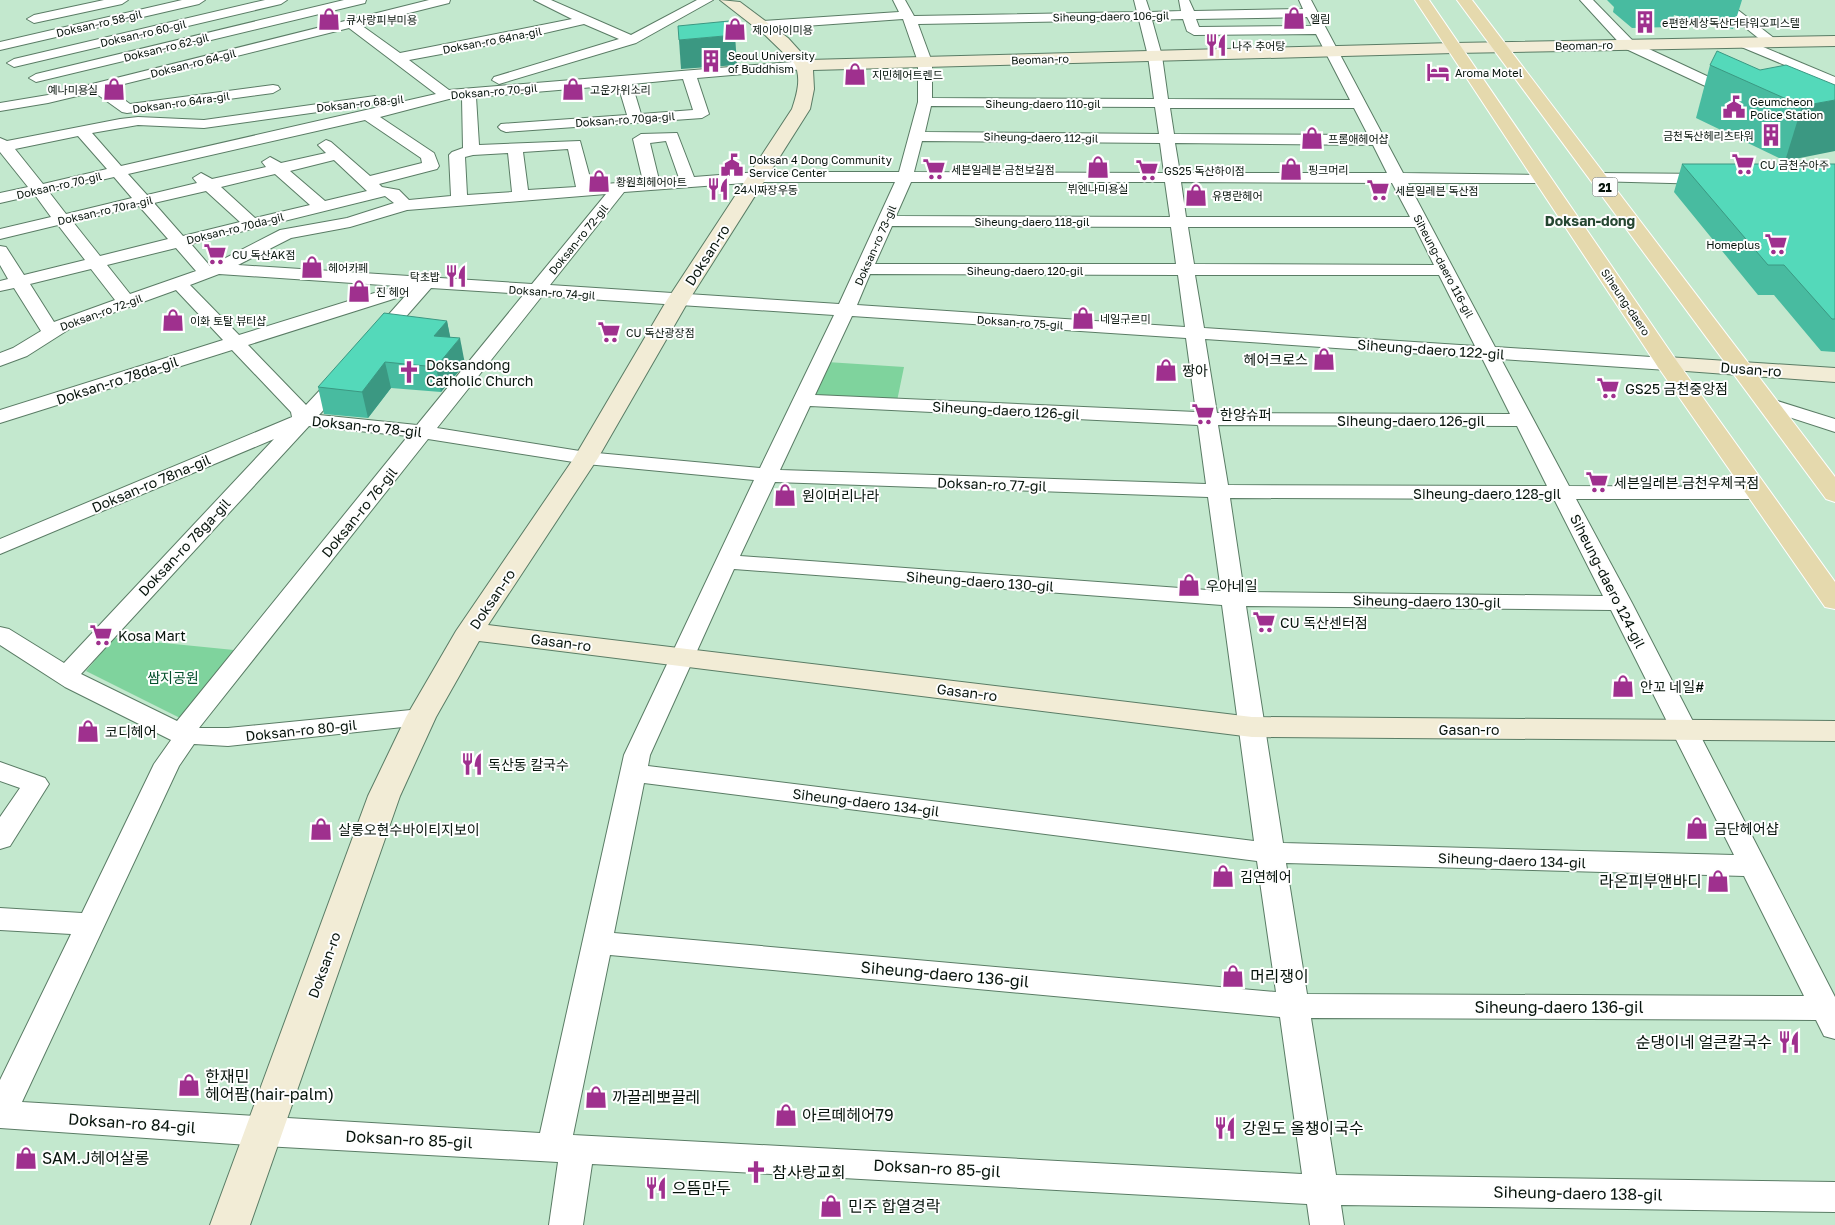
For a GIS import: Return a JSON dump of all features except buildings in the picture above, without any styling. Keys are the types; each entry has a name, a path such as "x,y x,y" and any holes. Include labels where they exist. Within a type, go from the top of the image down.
{"main road":[{"path":"727,0 763,26 804,66"},
{"name":"Siheung-daero","path":"1422,0 1667,364 1835,601"},
{"name":"21","path":"1464,0 1835,494"},
{"name":"Beoman-ro","path":"804,66 1454,48 1835,41"},
{"name":"Doksan-ro","path":"230,1225 384,796 421,716 470,631 586,458 678,300 801,109 808,87 804,66"},
{"name":"Dusan-ro","path":"1667,364 1835,374"},
{"name":"Gasan-ro","path":"470,631 1252,727 1835,731"}],"street":[{"path":"0,41 64,0"},
{"path":"34,19 122,0"},
{"name":"Doksan-ro 58-gil","path":"0,46 198,0"},
{"name":"Doksan-ro 62-gil","path":"36,78 360,0"},
{"name":"Doksan-ro 64-gil","path":"0,107 61,96 444,0"},
{"path":"540,0 631,40"},
{"name":"Doksan-ro 68-gil","path":"2,146 138,121 204,124 340,104 446,95 631,40 706,0"},
{"path":"900,0 926,62 925,102"},
{"path":"1140,0 1155,56 1270,853 1320,1190 1327,1225"},
{"path":"1184,0 1194,32 1321,30"},
{"path":"1224,0 1230,14"},
{"path":"1269,0 1275,13"},
{"path":"1305,0 1360,104"},
{"path":"1586,0 1629,45 1745,99"},
{"path":"1717,0 1772,42"},
{"path":"273,1 324,30"},
{"name":"Doksan-ro 60-gil","path":"14,63 273,1"},
{"name":"Siheung-daero 106-gil","path":"909,18 978,14 1144,16 1312,13"},
{"path":"763,26 813,20 909,18"},
{"name":"Doksan-ro 64na-gil","path":"398,58 515,36 585,20"},
{"path":"351,23 446,95"},
{"path":"1744,43 1835,82"},
{"path":"0,53 61,96"},
{"name":"Doksan-ro 70-gil","path":"0,198 308,129 446,95 804,66"},
{"name":"Doksan-ro 70ga-gil","path":"506,127 702,114 688,74"},
{"path":"624,80 635,118"},
{"name":"Doksan-ro 64ra-gil","path":"97,87 128,109 220,90 273,89"},
{"path":"220,90 233,120 248,142 322,206"},
{"path":"459,200 456,155 471,150 469,93"},
{"name":"Siheung-daero 110-gil","path":"925,102 1360,104"},
{"name":"Doksan-ro 73-gil","path":"845,311 905,178 925,102"},
{"name":"Siheung-daero 116-gil","path":"1360,104 1489,352"},
{"path":"367,115 428,156 431,166 373,187"},
{"path":"308,129 373,187 393,193 405,205"},
{"name":"Doksan-ro 70-gil","path":"82,131 179,242"},
{"path":"652,185 641,139 672,136 688,182"},
{"name":"Siheung-daero 112-gil","path":"916,136 1379,140"},
{"name":"Doksan-ro 72-gil","path":"471,150 575,144 585,190"},
{"path":"2,146 127,302"},
{"path":"515,148 520,196"},
{"name":"Doksan-ro 70ra-gil","path":"0,234 337,155"},
{"path":"179,158 252,224"},
{"path":"758,177 1542,178"},
{"name":"Doksan-ro 72-gil","path":"0,360 20,352 64,324 212,271 286,234 350,222 405,205 758,177"},
{"path":"1598,178 1726,179"},
{"name":"Doksan-ro 70da-gil","path":"0,286 322,206 373,187"},
{"name":"Doksan-ro 72-gil","path":"537,290 619,188"},
{"name":"Siheung-daero 118-gil","path":"885,221 1421,222"},
{"path":"179,242 212,271"},
{"path":"0,251 51,332"},
{"name":"Siheung-daero 120-gil","path":"864,269 1446,270"},
{"name":"Doksan-ro 74-gil","path":"212,271 678,300"},
{"name":"Doksan-ro 78-gil","path":"179,283 301,411 302,419 424,432 586,458"},
{"path":"302,419 426,283"},
{"name":"Doksan-ro 74-gil","path":"235,342 426,283"},
{"name":"Doksan-ro 76-gil","path":"181,733 537,290"},
{"name":"Doksan-ro 75-gil","path":"678,300 1195,334"},
{"path":"566,1225 566,1148 597,943 637,755 681,657 845,311"},
{"name":"Siheung-daero 122-gil","path":"1195,334 1667,364"},
{"name":"Doksan-ro 78da-gil","path":"0,417 235,342"},
{"name":"Siheung-daero 124-gil","path":"1489,352 1685,730"},
{"name":"Siheung-daero 126-gil","path":"804,400 1208,419 1524,420"},
{"path":"1768,404 1835,426"},
{"name":"Doksan-ro 78na-gil","path":"0,548 302,419"},
{"name":"Doksan-ro 78ga-gil","path":"66,676 302,419"},
{"name":"Doksan-ro 77-gil","path":"586,458 767,476 1218,491"},
{"name":"Siheung-daero 128-gil","path":"1218,491 1562,494 1757,493"},
{"name":"Siheung-daero 130-gil","path":"726,562 1234,599 1620,603"},
{"name":"Doksan-ro 80-gil","path":"0,634 66,676 181,733 199,737 228,737 421,716"},
{"path":"1685,730 1830,1017"},
{"path":"0,919 90,924 167,764 181,747 184,740 181,733"},
{"path":"0,771 36,784 0,839"},
{"name":"Siheung-daero 134-gil","path":"633,773 1270,853 1754,866"},
{"name":"Doksan-ro 84-gil","path":"90,924 0,1114 264,1132"},
{"name":"Siheung-daero 136-gil","path":"597,943 1293,1006 1830,1017"},
{"name":"Doksan-ro 85-gil","path":"264,1132 1320,1190"},
{"name":"Siheung-daero 138-gil","path":"1320,1190 1835,1197"}],"green space":[{"path":"827,362 904,367 897,401 812,397"},
{"name":"쌈지공원","path":"114,638 234,650 182,719 86,671"}],"place":[{"name":"엘림","path":"1294,18"},
{"name":"큐사랑피부미용","path":"329,19"},
{"name":"e편한세상독산더타워오피스텔","path":"1645,22"},
{"name":"제이아이미용","path":"735,29"},
{"name":"나주 추어탕","path":"1216,45"},
{"name":"Seoul University of Buddhism","path":"711,61"},
{"name":"Aroma Motel","path":"1438,72"},
{"name":"지민헤어트렌드","path":"855,74"},
{"name":"예나미용실","path":"114,89"},
{"name":"고운가위소리","path":"573,89"},
{"name":"Geumcheon Police Station","path":"1734,107"},
{"name":"금천독산헤리츠타워","path":"1771,135"},
{"name":"프롬애헤어샵","path":"1312,138"},
{"name":"CU 금천수아주","path":"1743,164"},
{"name":"Doksan 4 Dong Community Service Center","path":"732,165"},
{"name":"뷔엔나미용실","path":"1098,167"},
{"name":"세븐일레븐 금천보길점","path":"934,169"},
{"name":"핑크머리","path":"1291,169"},
{"name":"GS25 독산하이점","path":"1147,170"},
{"name":"황원희헤어아트","path":"599,181"},
{"name":"24시짜장우동","path":"718,189"},
{"name":"세븐일레븐 독산점","path":"1378,190"},
{"name":"유명란헤어","path":"1196,195"},
{"name":"Homeplus","path":"1776,244"},
{"name":"CU 독산AK점","path":"215,254"},
{"name":"헤어카페","path":"312,267"},
{"name":"탁초밥","path":"456,276"},
{"name":"진 헤어","path":"359,291"},
{"name":"네일구르미","path":"1083,318"},
{"name":"이화 토탈 뷰티샵","path":"173,320"},
{"name":"CU 독산광장점","path":"609,332"},
{"name":"헤어크로스","path":"1324,359"},
{"name":"짱아","path":"1166,370"},
{"name":"Doksandong Catholic Church","path":"409,372"},
{"name":"GS25 금천중앙점","path":"1608,388"},
{"name":"한양슈퍼","path":"1203,414"},
{"name":"세븐일레븐 금천우체국점","path":"1597,482"},
{"name":"원이머리나라","path":"785,495"},
{"name":"우아네일","path":"1189,585"},
{"name":"CU 독산센터점","path":"1264,622"},
{"name":"Kosa Mart","path":"101,635"},
{"name":"안꼬 네일#","path":"1623,686"},
{"name":"코디헤어","path":"88,731"},
{"name":"독산동 칼국수","path":"472,764"},
{"name":"금단헤어샵","path":"1697,828"},
{"name":"살롱오현수바이티지보이","path":"321,829"},
{"name":"김연헤어","path":"1223,876"},
{"name":"라온피부앤바디","path":"1718,881"},
{"name":"머리쟁이","path":"1233,976"},
{"name":"순댕이네 얼큰칼국수","path":"1789,1042"},
{"name":"한재민 헤어팜(hair-palm)","path":"189,1085"},
{"name":"까끌레뽀끌레","path":"596,1097"},
{"name":"아르떼헤어79","path":"786,1115"},
{"name":"강원도 올챙이국수","path":"1225,1128"},
{"name":"SAM.J헤어살롱","path":"26,1158"},
{"name":"참사랑교회","path":"756,1172"},
{"name":"으뜸만두","path":"656,1188"},
{"name":"민주 합열경락","path":"831,1206"}],"district":[{"name":"Doksan-dong","path":"1590,220"}]}
